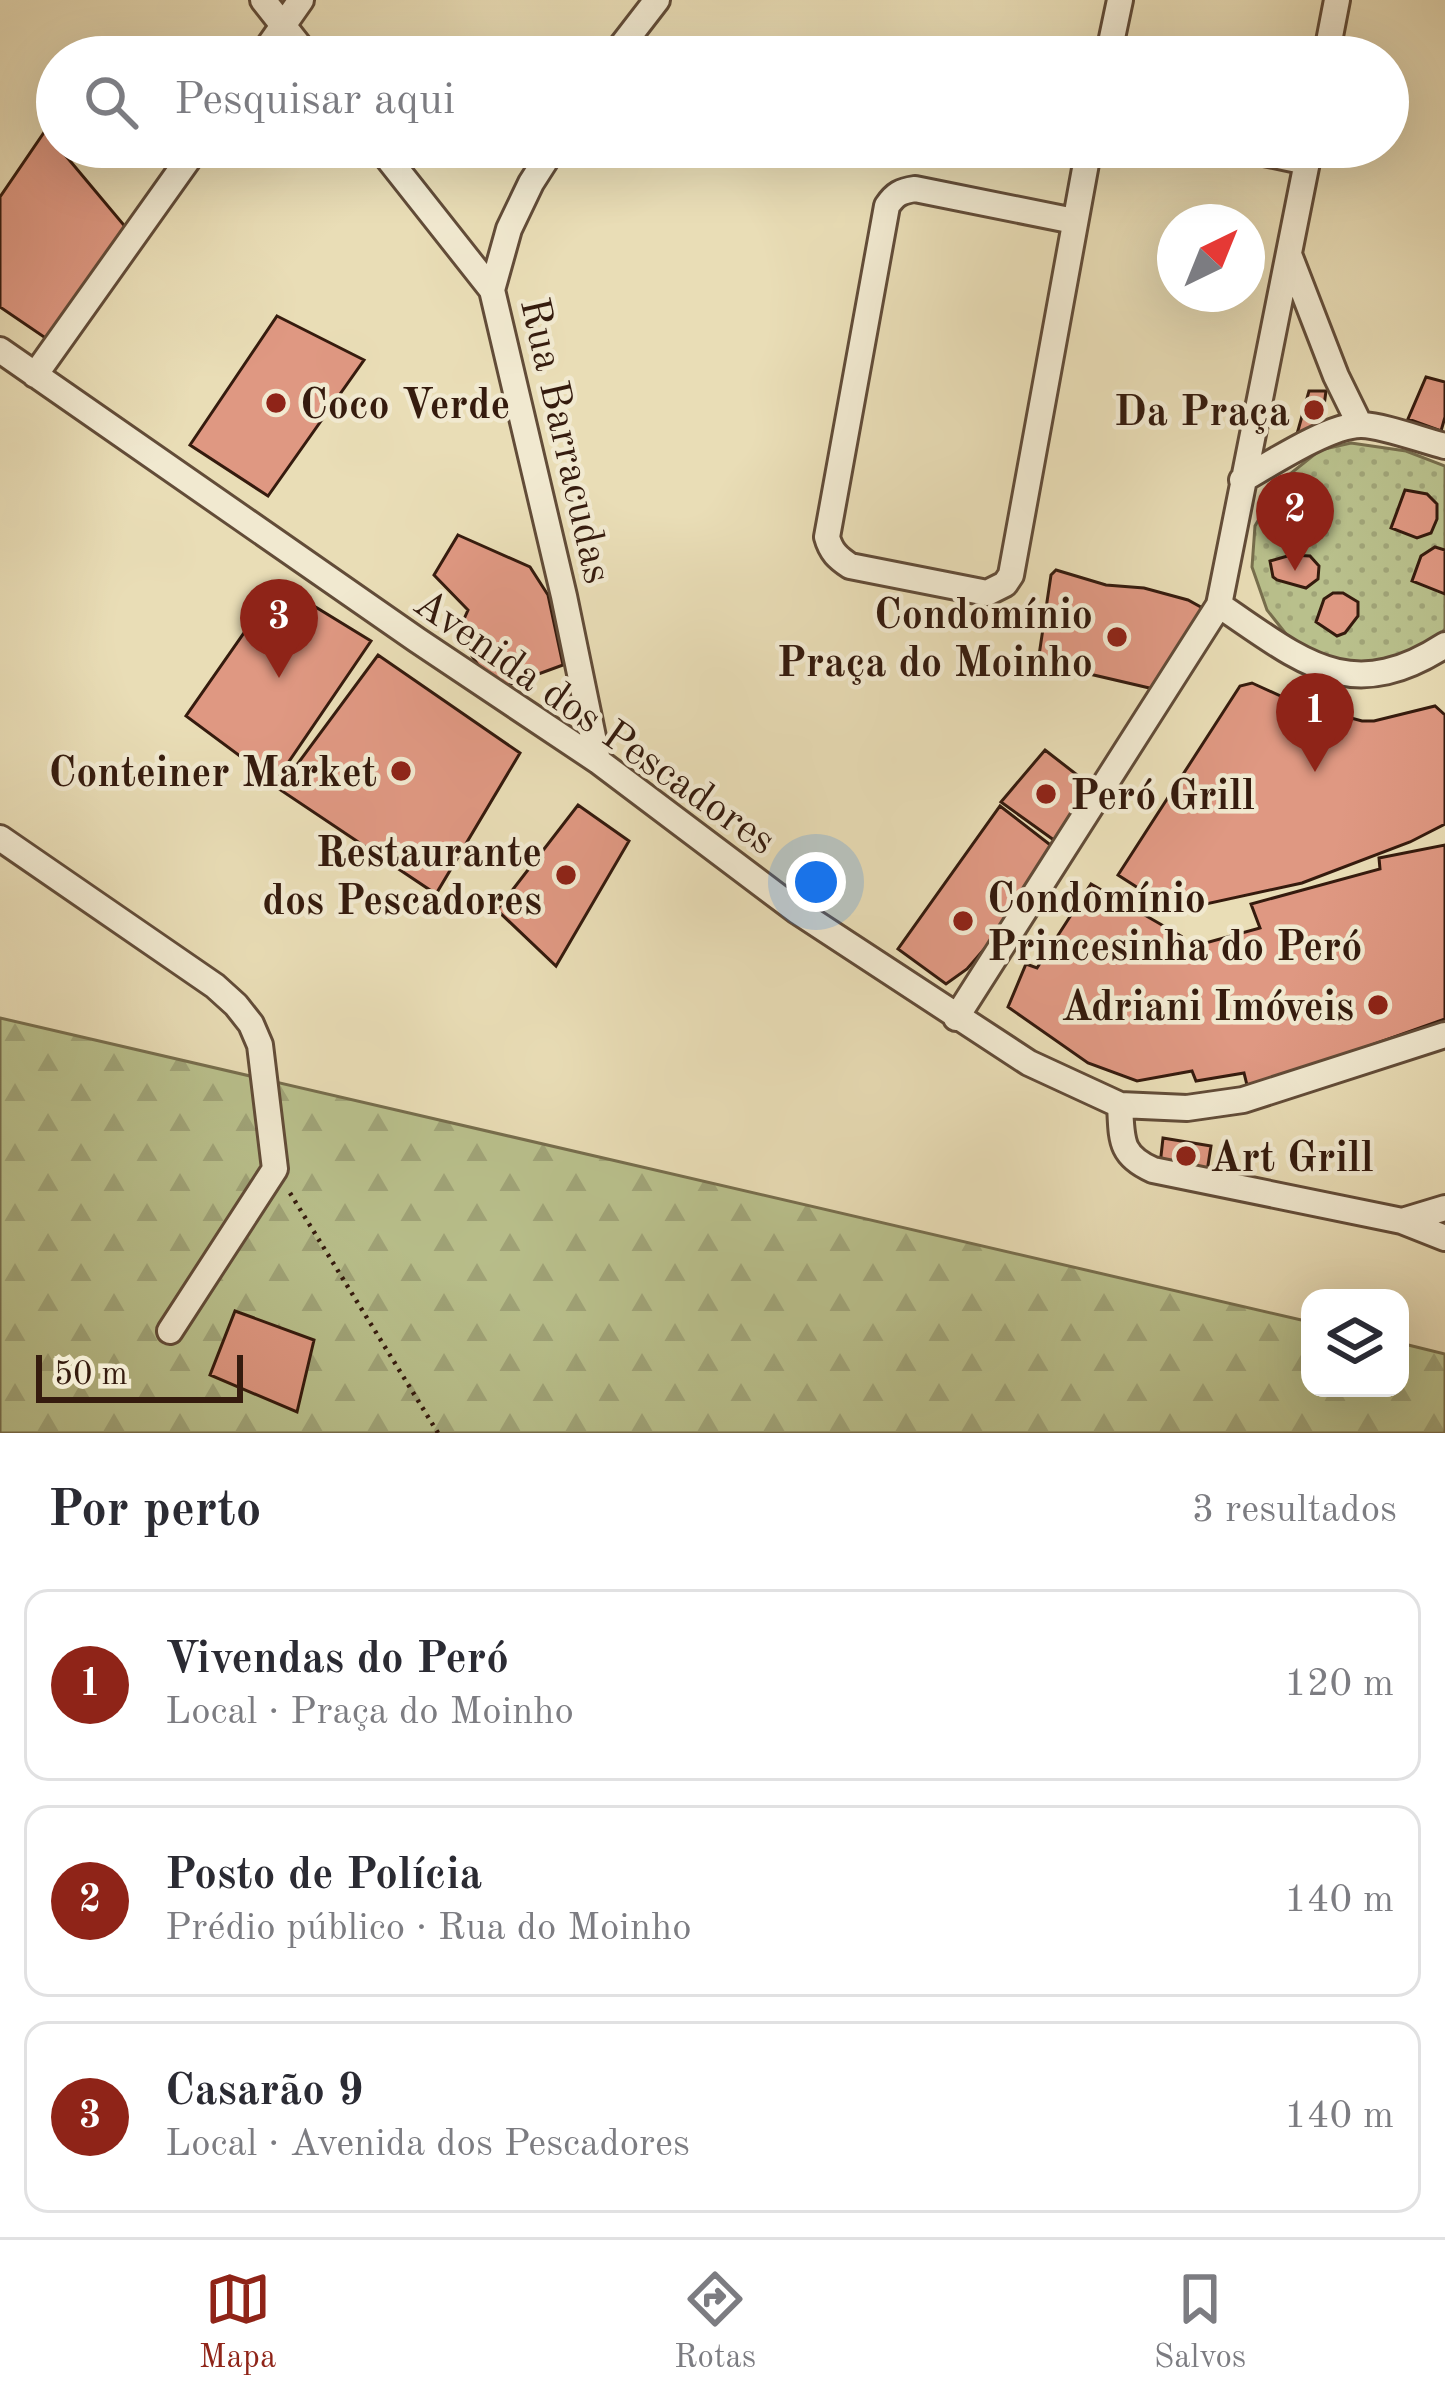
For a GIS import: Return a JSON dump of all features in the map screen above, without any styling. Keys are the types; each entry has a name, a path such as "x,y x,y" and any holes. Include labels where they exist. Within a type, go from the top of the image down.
{"street":[{"path":"263,0 291,36"},
{"path":"276,36 301,0"},
{"path":"626,36 657,0"},
{"path":"1112,36 1120,0"},
{"path":"1330,36 1337,0"},
{"path":"35,375 182,168"},
{"path":"396,168 492,290"},
{"name":"Rua Barracudas","path":"541,168 509,229 492,290 598,761"},
{"path":"1074,220 915,189 894,196 887,206 826,537 838,558 850,566 987,593 1011,575 1085,168"},
{"path":"956,1018 1219,605 1306,168"},
{"path":"1290,257 1360,425"},
{"name":"Avenida dos Pescadores","path":"0,350 598,761 797,911 1029,1063 1120,1105 1187,1108 1243,1100 1445,1035"},
{"path":"1242,480 1312,442 1360,425 1445,446"},
{"path":"1219,605 1320,669 1356,676 1390,673 1445,645"},
{"path":"0,838 215,986 251,1024 260,1045 275,1169 170,1331"},
{"path":"1120,1105 1122,1143 1138,1163 1153,1170 1402,1221 1445,1238"},
{"path":"1402,1221 1445,1208"}],"path":[{"path":"275,1169 437,1433"}],"green space":[{"path":"1351,443 1406,451 1445,466 1445,629 1427,650 1399,665 1328,662 1290,639 1267,610 1252,567 1255,526 1280,482 1320,450"},
{"path":"0,1018 1301,1320 1301,1397 1409,1397 1409,1345 1445,1354 1445,1433 0,1433"}],"building":[{"path":"36,144 36,168 76,168 128,230 47,339 0,307 0,197"},
{"name":"Coco Verde","path":"277,316 364,360 268,496 190,445"},
{"path":"1426,377 1445,382 1441,431 1408,419"},
{"name":"Da Praça","path":"1309,391 1326,391 1321,428 1297,434"},
{"path":"1405,490 1427,494 1437,504 1431,533 1417,538 1391,528"},
{"path":"458,535 530,567 548,595 563,665 495,690 460,628 468,610 434,575"},
{"path":"1435,547 1445,550 1445,594 1412,581 1421,556"},
{"path":"1310,556 1319,566 1318,579 1306,588 1273,577 1270,561"},
{"name":"Condomínio Praça do Moinho","path":"1056,570 1106,585 1144,588 1208,611 1158,690 1038,662 1051,575"},
{"path":"278,584 371,641 275,782 186,716"},
{"path":"1333,593 1358,602 1358,616 1337,636 1316,622 1324,599"},
{"name":"Conteiner Market","path":"378,655 520,753 436,894 279,789"},
{"path":"1252,683 1296,703 1362,721 1435,706 1445,715 1445,824 1302,883 1174,911 1118,875 1240,686"},
{"name":"Peró Grill","path":"1045,750 1090,785 1058,843 1001,802"},
{"name":"Restaurante dos Pescadores","path":"578,805 629,841 556,966 497,910"},
{"name":"Condomínio Princesinha do Peró","path":"1000,806 1053,847 1031,895 967,969 946,984 898,949"},
{"path":"1445,845 1445,1019 1248,1089 1244,1073 1196,1081 1192,1071 1137,1081 1088,1063 1008,1007 1026,964 1037,968 1091,884 1181,936 1173,952 1260,928 1251,904 1380,869 1379,858"},
{"name":"Art Grill","path":"1163,1138 1211,1146 1206,1178 1160,1165"},
{"path":"235,1311 314,1340 297,1412 210,1375"}],"place":[{"name":"Coco Verde","path":"276,403"},
{"name":"Da Praça","path":"1314,410"},
{"name":"Posto de Polícia","path":"1295,571"},
{"name":"Condomínio Praça do Moinho","path":"1117,637"},
{"name":"Casarão 9","path":"279,678"},
{"name":"Conteiner Market","path":"401,771"},
{"name":"Vivendas do Peró","path":"1315,772"},
{"name":"Peró Grill","path":"1046,794"},
{"name":"Restaurante dos Pescadores","path":"566,875"},
{"name":"Condomínio Princesinha do Peró","path":"963,921"},
{"name":"Adriani Imóveis","path":"1378,1005"},
{"name":"Art Grill","path":"1186,1156"}]}
